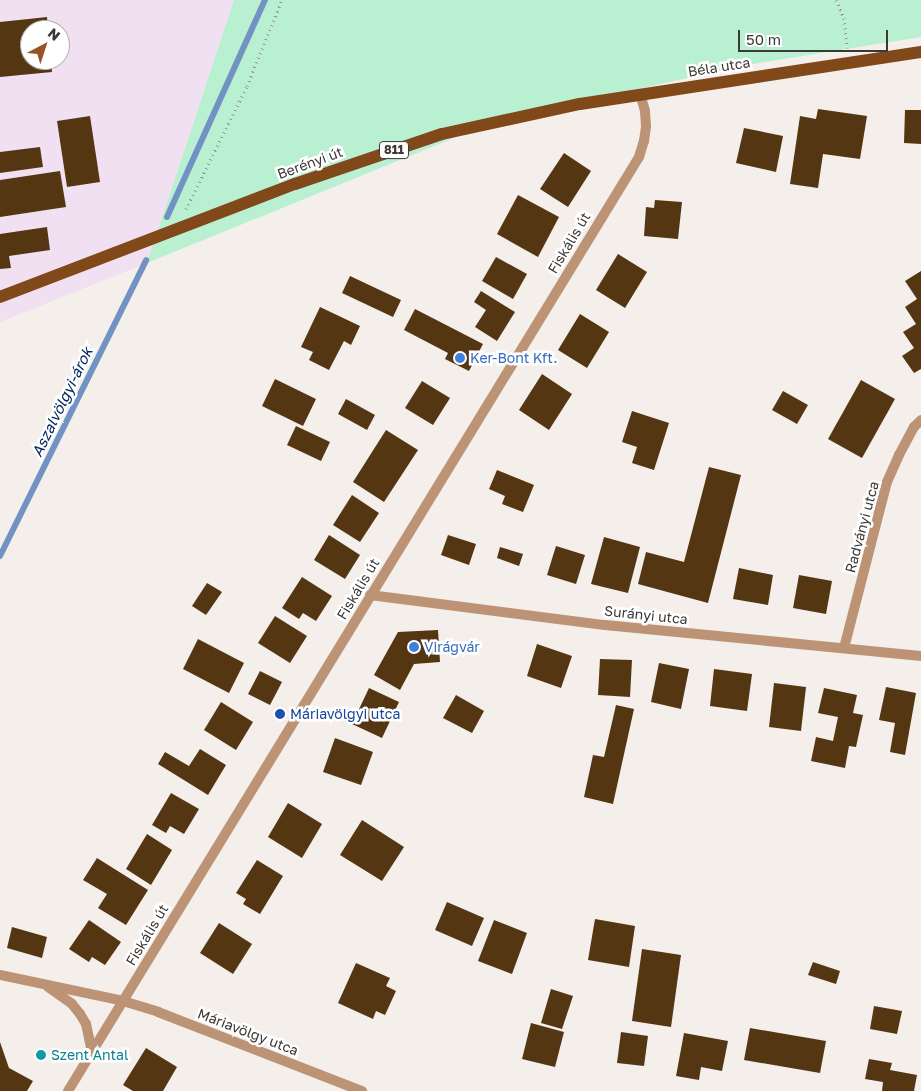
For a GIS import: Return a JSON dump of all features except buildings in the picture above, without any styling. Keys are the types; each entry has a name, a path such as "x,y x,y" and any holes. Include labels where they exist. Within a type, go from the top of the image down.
{"main road":[{"name":"Béla utca","path":"640,94 921,52"},
{"name":"Berényi út","path":"0,297 294,184 442,134 534,113 640,94"}],"street":[{"name":"Fiskális út","path":"68,1091 638,157 644,141 646,126 645,111 640,94"},
{"name":"Radványi utca","path":"844,648 887,482 914,427 921,420"},
{"name":"Surányi utca","path":"370,596 605,625 921,656"},
{"name":"Máriavölgy utca","path":"0,975 123,1002 158,1012 362,1091"},
{"path":"43,984 72,1004 80,1014 86,1024 92,1052"}],"path":[{"path":"176,230 248,86 282,0"},
{"path":"836,0 844,18 848,62"}],"shaded area":[{"path":"0,0 234,0 147,263 0,322"}],"green space":[{"path":"234,0 921,0 921,37 740,66 493,122 147,263"}],"waterway":[{"name":"Aszalvölgyi-árok","path":"167,217 265,0"},
{"name":"Aszalvölgyi-árok","path":"0,556 146,260"}],"place":[{"name":"Ker-Bont Kft.","path":"460,358"},
{"name":"Virágvár","path":"414,647"},
{"name":"Máriavölgyi utca","path":"280,714"},
{"name":"Szent Antal","path":"41,1055"}]}
